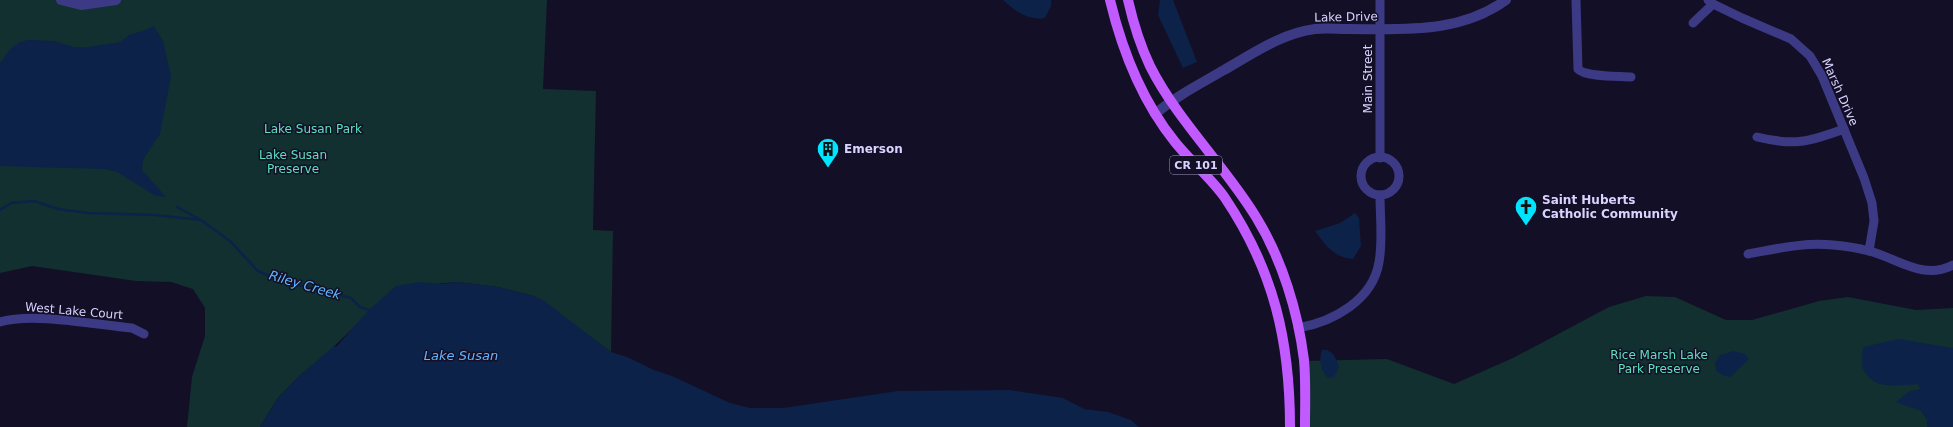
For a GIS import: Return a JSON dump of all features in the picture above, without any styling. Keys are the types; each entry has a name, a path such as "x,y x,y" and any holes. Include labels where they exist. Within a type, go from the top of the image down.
{"main road":[{"name":"CR 101","path":"1110,0 1130,65 1155,114 1175,142 1224,197 1252,244 1263,267 1277,306 1282,330 1290,386 1290,427"},
{"name":"CR 101","path":"1128,0 1134,23 1150,66 1171,100 1205,148 1240,192 1272,246 1280,267 1298,328 1304,361 1305,427"}],"street":[{"path":"61,0 81,5 116,0"},
{"name":"Main Street","path":"1380,0 1380,158"},
{"name":"Lake Drive","path":"1155,114 1171,100 1265,46 1286,36 1315,29 1416,30 1445,26 1483,14 1506,0"},
{"path":"1576,0 1578,69 1581,72 1588,74 1631,76"},
{"path":"1693,23 1710,2"},
{"name":"Marsh Drive","path":"1710,2 1791,39 1810,56 1822,76 1872,203 1874,221 1870,251"},
{"path":"1757,137 1792,143 1828,135 1844,129"},
{"path":"1380,158 1388,160 1394,164 1398,176 1395,188 1388,193 1380,195 1370,193 1366,189 1361,180 1361,174 1364,165 1370,160 1380,158"},
{"path":"1298,328 1338,314 1353,305 1366,292 1379,264 1381,245 1380,195"},
{"path":"1748,254 1800,245 1832,244 1870,251 1924,271 1944,270 1953,265"},
{"name":"West Lake Court","path":"0,322 19,318 46,320 132,328 144,334"}],"green space":[{"name":"Lake Susan Preserve","path":"0,0 547,0 543,89 596,91 593,230 613,231 611,352 534,296 498,287 457,282 434,284 351,330 326,354 298,377 277,399 260,427 187,427 192,377 205,336 205,308 193,289 171,282 136,281 32,266 0,273"},
{"name":"Rice Marsh Lake Park Preserve","path":"1646,296 1675,297 1726,320 1752,320 1819,301 1848,297 1916,310 1953,308 1953,427 1305,427 1304,361 1387,359 1454,384 1513,358 1609,307"}],"water":[{"path":"1003,0 1051,0 1051,6 1045,18 1039,19 1027,17 1012,8"},
{"path":"1160,0 1173,0 1197,62 1183,68 1158,15"},
{"path":"154,26 163,41 171,76 160,134 143,160 142,170 166,197 156,196 117,172 104,169 0,166 0,63 11,48 20,42 28,40 54,41 74,47 88,47 120,42 129,35"},
{"path":"1355,213 1359,218 1361,246 1353,259 1341,256 1331,250 1315,231 1340,223"},
{"name":"Lake Susan","path":"418,282 442,284 457,282 498,287 534,296 543,300 611,352 627,357 654,370 672,376 730,403 750,408 783,408 898,391 1009,390 1063,398 1084,409 1108,412 1131,420 1139,427 260,427 277,399 298,377 333,347 337,346 367,312 396,286"},
{"path":"1899,339 1953,348 1953,427 1927,427 1927,420 1921,411 1896,402 1910,391 1920,389 1918,384 1880,384 1867,376 1862,367 1863,347"},
{"path":"1322,350 1331,352 1337,361 1339,367 1334,377 1328,378 1322,368 1320,357"},
{"path":"1733,351 1745,354 1749,359 1730,377 1716,371 1715,363 1720,355"}],"waterway":[{"name":"Riley Creek","path":"0,210 11,203 34,201 58,209 88,213 155,215 201,220 230,241 258,271 278,280 351,298 360,307 369,310 370,312"},
{"path":"177,207 199,219"}],"place":[{"name":"Emerson","path":"828,168"},
{"name":"Saint Huberts Catholic Community","path":"1526,226"}],"park label":[{"name":"Lake Susan Park","path":"313,129"}]}
